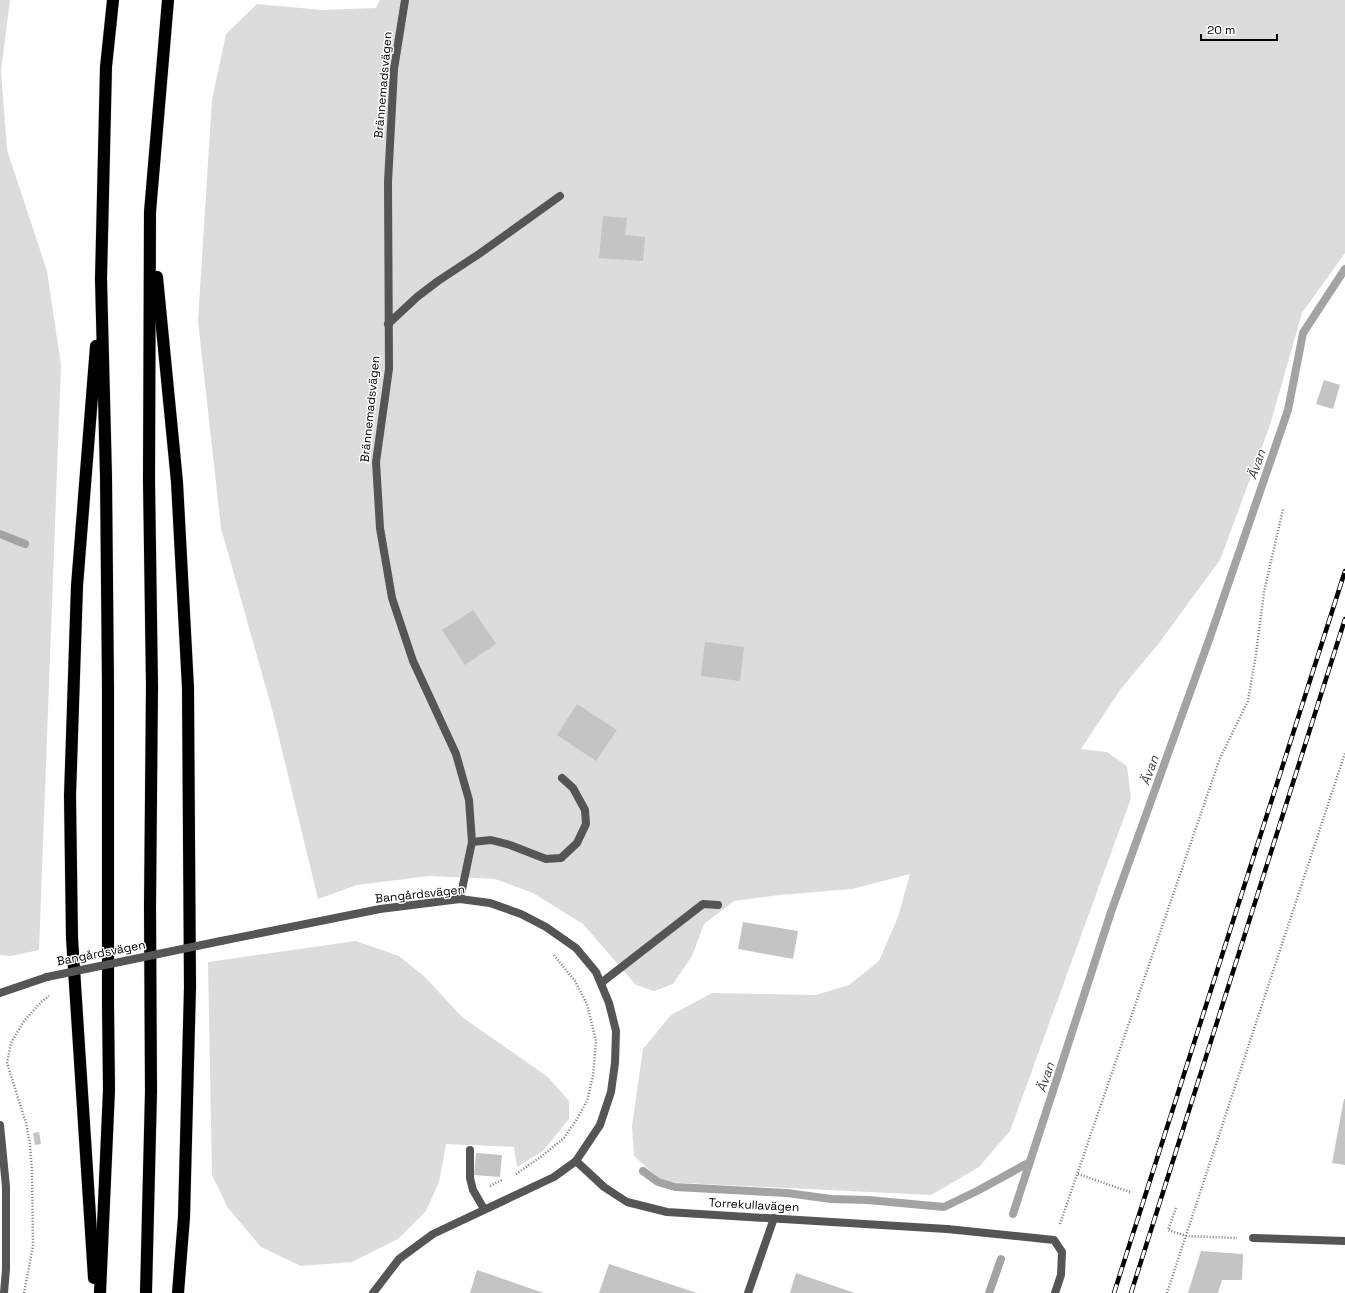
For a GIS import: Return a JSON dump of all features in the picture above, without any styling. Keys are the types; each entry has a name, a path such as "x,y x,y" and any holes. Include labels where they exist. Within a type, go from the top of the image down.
{"highway":[{"path":"100,1293 109,1090 108,663 101,279 106,67 112,0"},
{"path":"146,1293 151,1092 150,906 152,686 149,480 150,212 168,0"},
{"path":"150,212 177,482 188,688 190,987 184,1217 178,1293"},
{"path":"95,1293 72,938 70,796 77,586 101,279"}],"street":[{"name":"Brännemadsvägen","path":"405,0 394,69 388,182 388,369 376,462 380,528 392,598 413,661 456,754 468,800 472,842 460,900"},
{"path":"388,324 416,297 560,196"},
{"path":"472,842 491,840 510,845 546,859 561,858 577,843 586,824 584,810 573,788 562,778"},
{"name":"Bangårdsvägen","path":"0,992 47,976 380,909 460,900 490,902 521,914 546,927 576,948 596,972 609,1003 616,1031 615,1063 611,1092 600,1125 576,1160 554,1177 433,1234 399,1258 373,1293"},
{"path":"601,983 703,904 718,905"},
{"path":"0,1125 6,1187 6,1269 4,1293"},
{"path":"470,1150 470,1178 473,1190 484,1209"},
{"name":"Torrekullavägen","path":"576,1160 604,1187 627,1202 668,1212 947,1229 1054,1240"},
{"path":"748,1293 774,1218"},
{"path":"1253,1238 1345,1241"},
{"path":"1054,1240 1062,1252 1061,1275 1055,1293"}],"path":[{"path":"1054,1240 1078,1174 1220,758 1248,701 1264,592 1283,509"},
{"path":"1167,1293 1345,752"},
{"path":"511,1176 542,1156 564,1138 587,1101 593,1076 596,1041 587,1004 575,981 548,950"},
{"path":"24,1293 33,1246 32,1171 30,1144 26,1123 7,1063 11,1043 24,1021 42,1001 52,994"},
{"path":"1078,1174 1130,1192"},
{"path":"473,1190 487,1187 505,1179"},
{"path":"1176,1208 1168,1230 1186,1236 1221,1237"}],"shaded area":[{"path":"0,0 10,0 1,71 7,150 47,271 61,365 39,950 11,956 0,955"},
{"path":"380,0 1345,0 1345,253 1302,313 1270,425 1220,560 1159,643 1120,690 1081,749 1107,752 1127,766 1131,798 1010,1131 979,1167 931,1195 663,1182 634,1156 632,1126 643,1049 671,1015 712,993 816,995 849,985 879,961 898,917 910,874 852,889 780,895 734,901 704,924 692,956 673,984 654,991 636,985 583,924 533,893 495,879 429,876 357,885 318,899 273,713 221,528 198,321 212,100 226,34 257,4 322,10 376,8"},
{"path":"356,941 399,956 425,977 462,1017 548,1077 569,1101 569,1119 543,1151 517,1167 514,1147 446,1144 439,1182 426,1211 398,1239 352,1262 301,1266 261,1247 228,1208 212,1175 208,962"}],"building":[{"path":"603,216 627,218 625,235 645,237 643,261 599,258"},
{"path":"1324,380 1340,385 1333,409 1316,404"},
{"path":"473,610 496,644 465,665 442,630"},
{"path":"705,642 744,647 740,681 701,676"},
{"path":"577,704 617,730 596,761 557,735"},
{"path":"743,922 798,931 793,959 738,949"},
{"path":"1345,1099 1345,1165 1332,1163"},
{"path":"39,1132 41,1144 35,1145 33,1133"},
{"path":"476,1153 502,1155 500,1177 474,1175"},
{"path":"1201,1251 1243,1254 1242,1280 1222,1280 1218,1293 1188,1293"},
{"path":"609,1264 697,1293 599,1293"},
{"path":"477,1270 544,1293 470,1293"},
{"path":"796,1273 855,1293 790,1293"}],"waterway":[{"name":"Ävan","path":"1013,1214 1111,912 1210,637 1288,410 1303,333 1345,269"},
{"path":"0,534 25,544"},
{"path":"643,1171 658,1182 675,1187 787,1193 831,1199 868,1200 944,1207 1030,1162"},
{"name":"Ävan","path":"989,1293 1001,1259"}],"railway":[{"path":"1114,1293 1345,571"},
{"path":"1131,1293 1345,619"}]}
